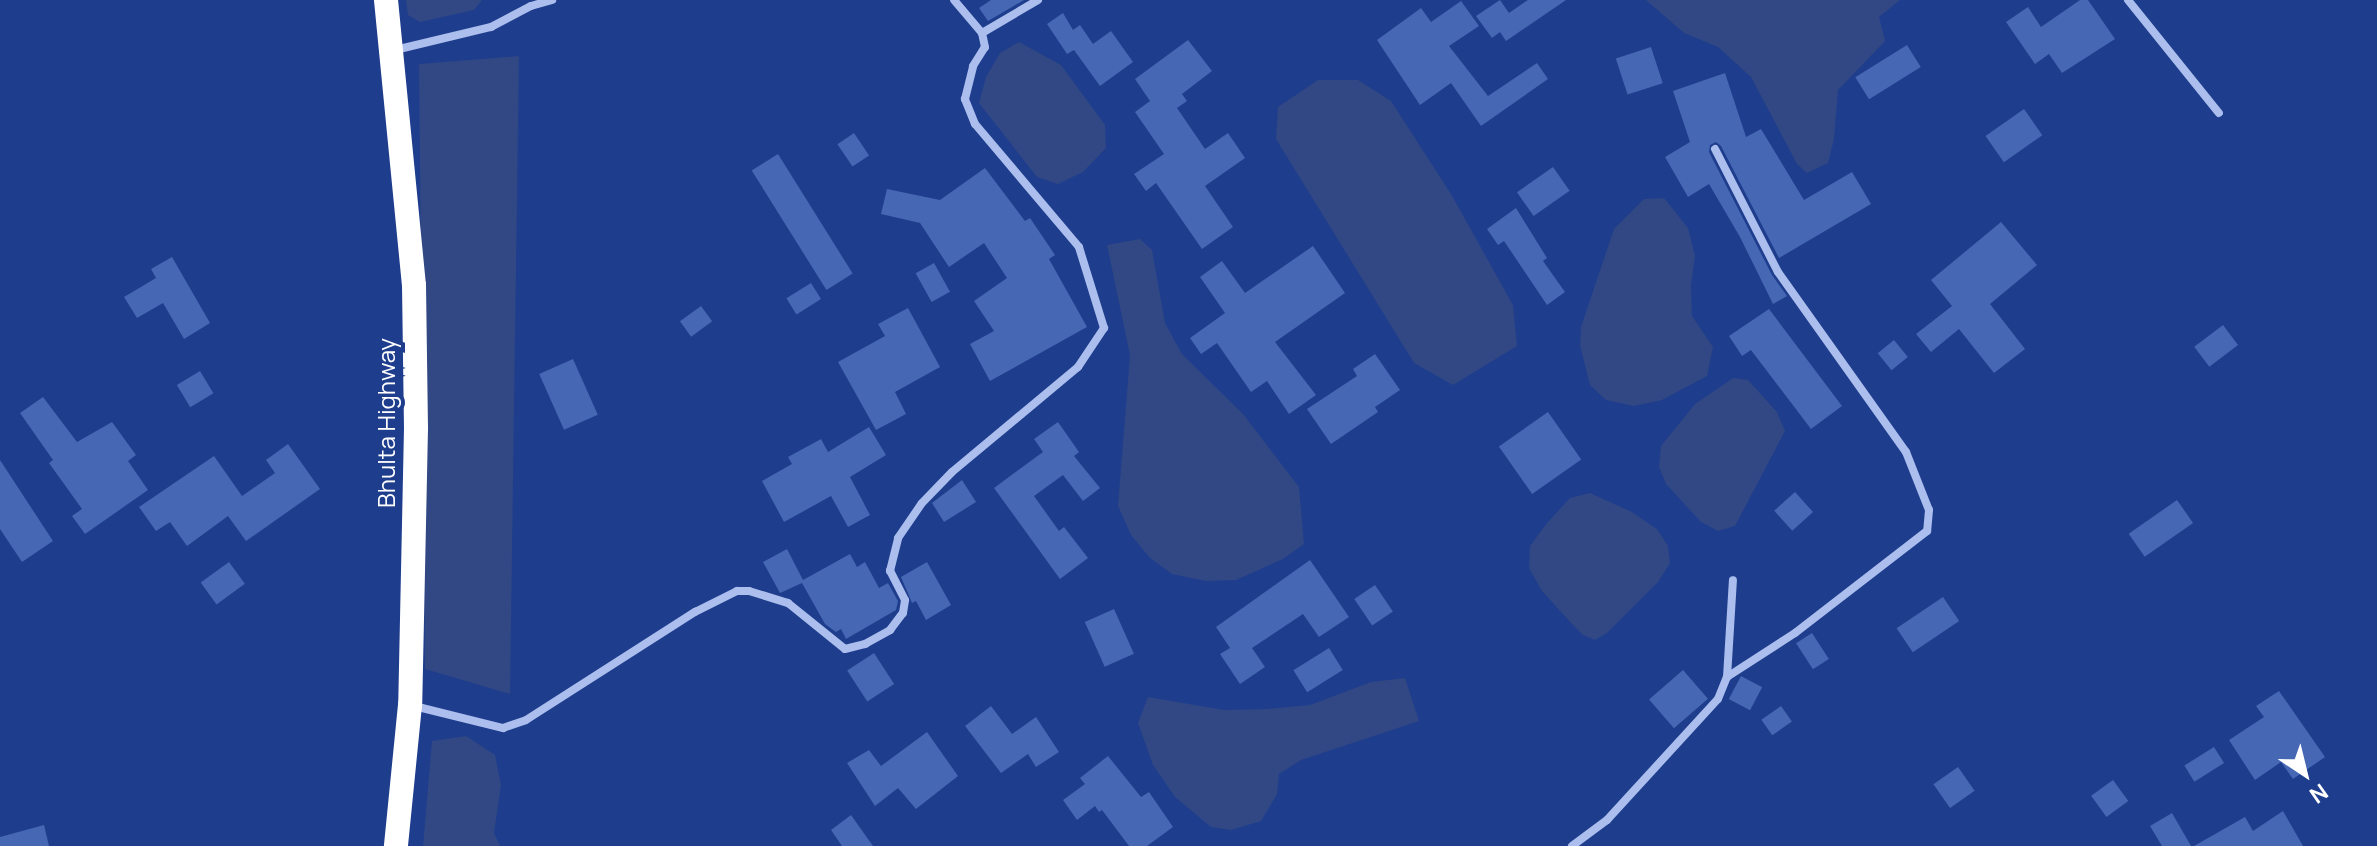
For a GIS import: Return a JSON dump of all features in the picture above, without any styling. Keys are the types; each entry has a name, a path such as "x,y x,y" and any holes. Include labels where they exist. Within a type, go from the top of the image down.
{"highway":[{"name":"Bhulta Highway","path":"386,0 414,285 416,428 410,705 396,846"}],"street":[{"path":"391,51 491,27 531,6 552,0"},
{"path":"410,705 503,728 526,720 695,612 737,591 749,591 788,603 845,649 865,644 890,630 903,613 905,600 890,571 898,538 914,515 952,472 1078,367 1104,328 1079,247 975,124 965,99 973,66 985,47 982,33 954,0"},
{"path":"982,33 1038,0"},
{"path":"2128,0 2219,113"},
{"path":"1715,149 1778,272 1906,452 1929,510 1927,531 1795,633 1727,677"},
{"path":"1572,846 1607,820 1645,782 1718,699 1727,677 1733,580"}],"water":[{"path":"406,0 482,0 474,10 420,22 408,15"},
{"path":"1646,0 1900,0 1879,17 1885,41 1838,90 1834,139 1828,163 1807,173 1797,164 1751,77 1718,47 1684,33"},
{"path":"1019,42 1061,65 1105,125 1106,148 1083,172 1058,184 1037,177 979,103 986,77 1000,53"},
{"path":"519,56 510,694 425,669 419,64"},
{"path":"1318,80 1358,80 1391,101 1451,194 1513,305 1517,346 1453,385 1414,363 1276,139 1278,107"},
{"path":"1664,198 1688,228 1695,256 1691,286 1692,316 1713,347 1707,376 1662,400 1634,406 1606,400 1590,385 1580,345 1581,327 1614,229 1644,199"},
{"path":"1140,239 1152,250 1165,323 1182,354 1243,414 1299,487 1304,544 1283,559 1236,580 1206,581 1172,574 1150,558 1131,535 1118,506 1130,355 1107,245"},
{"path":"1733,378 1748,380 1777,412 1785,431 1735,526 1718,531 1701,522 1666,484 1659,467 1661,446 1695,404"},
{"path":"1590,493 1632,512 1657,529 1668,546 1670,563 1658,582 1607,633 1595,640 1583,635 1571,623 1542,591 1529,568 1530,546 1547,523 1570,498"},
{"path":"1405,678 1419,721 1301,760 1279,774 1277,794 1261,821 1231,830 1211,827 1175,797 1153,765 1138,723 1148,697 1224,710 1267,709 1310,705 1371,682"},
{"path":"466,736 495,755 501,785 494,833 500,846 423,846 432,741"}],"building":[{"path":"991,0 1024,0 988,21 979,8"},
{"path":"1500,0 1509,13 1528,0 1566,0 1506,41 1500,32 1492,38 1476,16"},
{"path":"2080,0 2088,0 2115,39 2062,73 2049,54 2035,64 2006,22 2028,7 2041,27"},
{"path":"1461,1 1479,26 1449,46 1488,96 1537,63 1548,79 1481,126 1451,83 1420,105 1377,40 1421,8 1431,22"},
{"path":"1063,13 1073,30 1080,25 1093,44 1111,31 1133,62 1100,86 1074,50 1067,54 1047,24"},
{"path":"1188,40 1212,71 1182,94 1187,101 1177,108 1205,149 1228,133 1245,158 1205,186 1233,227 1202,249 1156,183 1146,191 1134,174 1164,154 1135,112 1150,101 1135,79"},
{"path":"1907,45 1921,67 1869,99 1855,77"},
{"path":"1651,47 1663,83 1628,95 1616,58"},
{"path":"1725,73 1746,137 1761,129 1804,200 1852,172 1871,204 1779,258 1721,146 1716,142 1710,145 1709,152 1772,275 1787,296 1773,304 1740,237 1709,184 1688,197 1665,157 1690,142 1673,91"},
{"path":"2024,109 2042,135 2004,162 1985,136"},
{"path":"854,133 869,155 853,167 837,144"},
{"path":"778,154 853,274 826,290 752,170"},
{"path":"1553,167 1570,191 1534,216 1517,192"},
{"path":"985,168 1025,221 1030,218 1055,255 1049,259 1087,327 990,381 970,344 994,331 974,301 1007,278 984,243 949,267 920,223 881,214 887,189 940,200"},
{"path":"1516,208 1547,258 1543,261 1565,292 1547,305 1504,241 1498,245 1487,229"},
{"path":"2001,222 2037,265 1990,304 2025,349 1994,373 1959,329 1931,352 1916,334 1952,306 1931,280"},
{"path":"1313,246 1345,293 1275,342 1316,395 1289,414 1267,381 1251,392 1217,343 1201,354 1190,338 1225,313 1200,277 1222,261 1245,293"},
{"path":"172,257 210,323 184,339 163,303 137,318 124,297 156,278 151,269"},
{"path":"934,263 950,292 932,302 916,273"},
{"path":"811,283 821,299 796,314 786,298"},
{"path":"701,306 712,321 691,337 680,321"},
{"path":"908,308 940,367 895,392 906,414 876,430 838,362 885,336 878,324"},
{"path":"1769,309 1842,406 1811,429 1751,350 1742,356 1729,336"},
{"path":"2223,325 2238,345 2209,367 2194,347"},
{"path":"1894,340 1908,357 1892,370 1878,353"},
{"path":"1375,354 1400,390 1375,407 1378,412 1331,444 1307,409 1357,376 1353,369"},
{"path":"573,359 598,415 564,430 539,374"},
{"path":"200,371 213,393 190,407 177,385"},
{"path":"43,397 77,442 112,422 136,455 128,461 148,490 85,534 72,516 82,509 49,463 53,460 20,413"},
{"path":"1548,412 1581,460 1532,494 1499,446"},
{"path":"1058,422 1079,452 1074,456 1100,488 1083,501 1063,475 1034,496 1059,531 1064,527 1088,558 1060,579 994,488 1043,452 1034,439"},
{"path":"869,427 886,455 850,477 870,515 848,527 831,496 784,522 762,481 792,464 788,457 821,439 828,452"},
{"path":"288,444 320,489 246,541 228,516 187,546 170,522 156,531 139,507 214,456 242,496 275,473 266,460"},
{"path":"0,460 53,541 22,562 0,529"},
{"path":"962,480 976,502 944,522 932,503"},
{"path":"1795,492 1813,512 1792,531 1774,511"},
{"path":"2177,500 2193,523 2145,557 2129,534"},
{"path":"787,549 803,580 850,554 857,567 865,562 879,588 888,583 898,601 896,610 846,639 841,629 836,632 825,624 802,583 780,593 763,562"},
{"path":"1310,560 1349,617 1319,637 1303,614 1252,648 1265,667 1240,684 1220,654 1230,648 1216,627"},
{"path":"229,562 245,584 217,604 201,583"},
{"path":"927,562 951,605 926,620 916,601 912,603 901,577"},
{"path":"1375,585 1393,612 1372,626 1354,599"},
{"path":"1943,597 1959,621 1913,652 1897,628"},
{"path":"1114,609 1134,654 1105,667 1085,622"},
{"path":"1812,633 1829,659 1813,669 1796,643"},
{"path":"1329,648 1343,670 1307,692 1293,670"},
{"path":"874,653 894,684 867,701 847,670"},
{"path":"1683,670 1708,699 1674,728 1649,700"},
{"path":"1741,676 1762,687 1750,710 1729,699"},
{"path":"2279,691 2325,757 2293,779 2281,762 2255,780 2229,740 2264,717 2256,706"},
{"path":"991,706 1012,734 1036,717 1059,752 1036,767 1028,754 1001,773 965,726"},
{"path":"1781,706 1792,722 1772,735 1761,720"},
{"path":"927,732 958,776 916,809 898,788 875,806 847,763 869,750 881,766"},
{"path":"2214,747 2224,763 2194,782 2184,766"},
{"path":"1108,756 1141,797 1149,792 1173,827 1147,846 1129,846 1102,810 1099,812 1095,806 1077,820 1063,800 1085,784 1080,778"},
{"path":"1958,767 1975,791 1950,808 1933,784"},
{"path":"2113,780 2128,801 2106,817 2091,796"},
{"path":"2283,811 2303,846 2194,846 2245,817 2253,831"},
{"path":"2172,813 2191,846 2162,846 2150,826"},
{"path":"851,815 873,846 842,846 831,830"},
{"path":"44,825 49,846 0,846 0,837"}]}
